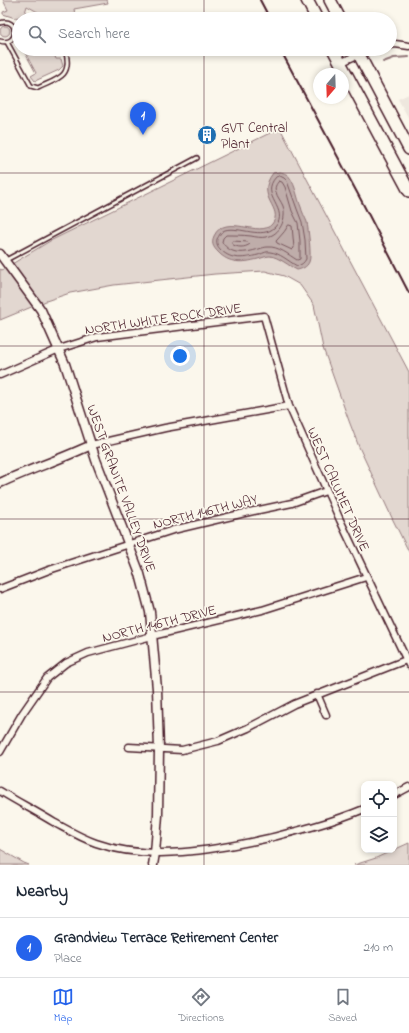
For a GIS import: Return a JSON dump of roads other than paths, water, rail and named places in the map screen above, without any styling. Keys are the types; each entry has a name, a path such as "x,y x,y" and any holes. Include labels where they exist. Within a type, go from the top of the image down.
{"highway":[{"path":"307,0 313,12"},
{"path":"330,0 336,12"},
{"path":"336,56 409,191"},
{"path":"360,56 409,149"}],"street":[{"path":"397,44 409,46"},
{"path":"340,63 351,56"},
{"name":"WEST GRANITE VALLEY DRIVE","path":"3,258 41,310 59,349 96,460 140,574 150,612 157,689 159,749 158,815 153,865"},
{"name":"NORTH WHITE ROCK DRIVE","path":"0,375 59,349 97,337 264,316"},
{"name":"WEST CALUMET DRIVE","path":"264,316 289,406 326,491 408,662"},
{"path":"0,483 18,474 91,445 165,428 289,406"},
{"name":"NORTH 146TH WAY","path":"0,588 49,570 173,530 292,503 326,491"},
{"name":"NORTH 146TH DRIVE","path":"0,752 22,714 47,678 66,662 88,653 152,636 262,610 366,577"},
{"path":"129,747 182,750 218,742 317,694 408,662"},
{"path":"317,694 326,715"},
{"path":"397,793 409,787"},
{"path":"0,791 80,836 115,849 133,852 155,853 211,849 307,829 361,810"}],"lane":[{"path":"0,22 8,22 12,25"},
{"path":"0,42 7,42 12,39"},
{"path":"7,42 12,51"},
{"path":"15,56 31,86 36,88 62,77 68,66 66,56"},
{"path":"3,258 196,158"}],"water":[{"path":"280,172 287,175 292,181 307,222 310,249 310,259 308,264 304,268 297,270 270,256 236,262 222,256 213,245 213,238 219,229 226,226 234,226 259,229 267,228 272,224 275,218 275,213 268,196 268,182 273,173"}],"waterway":[{"path":"383,62 394,58 409,57"}],"railway":[{"path":"260,0 266,12"},
{"path":"284,56 409,293"}],"place":[{"name":"Grandview Terrace Retirement Center","path":"143,135"},
{"name":"GVT Central Plant","path":"207,135"}]}
